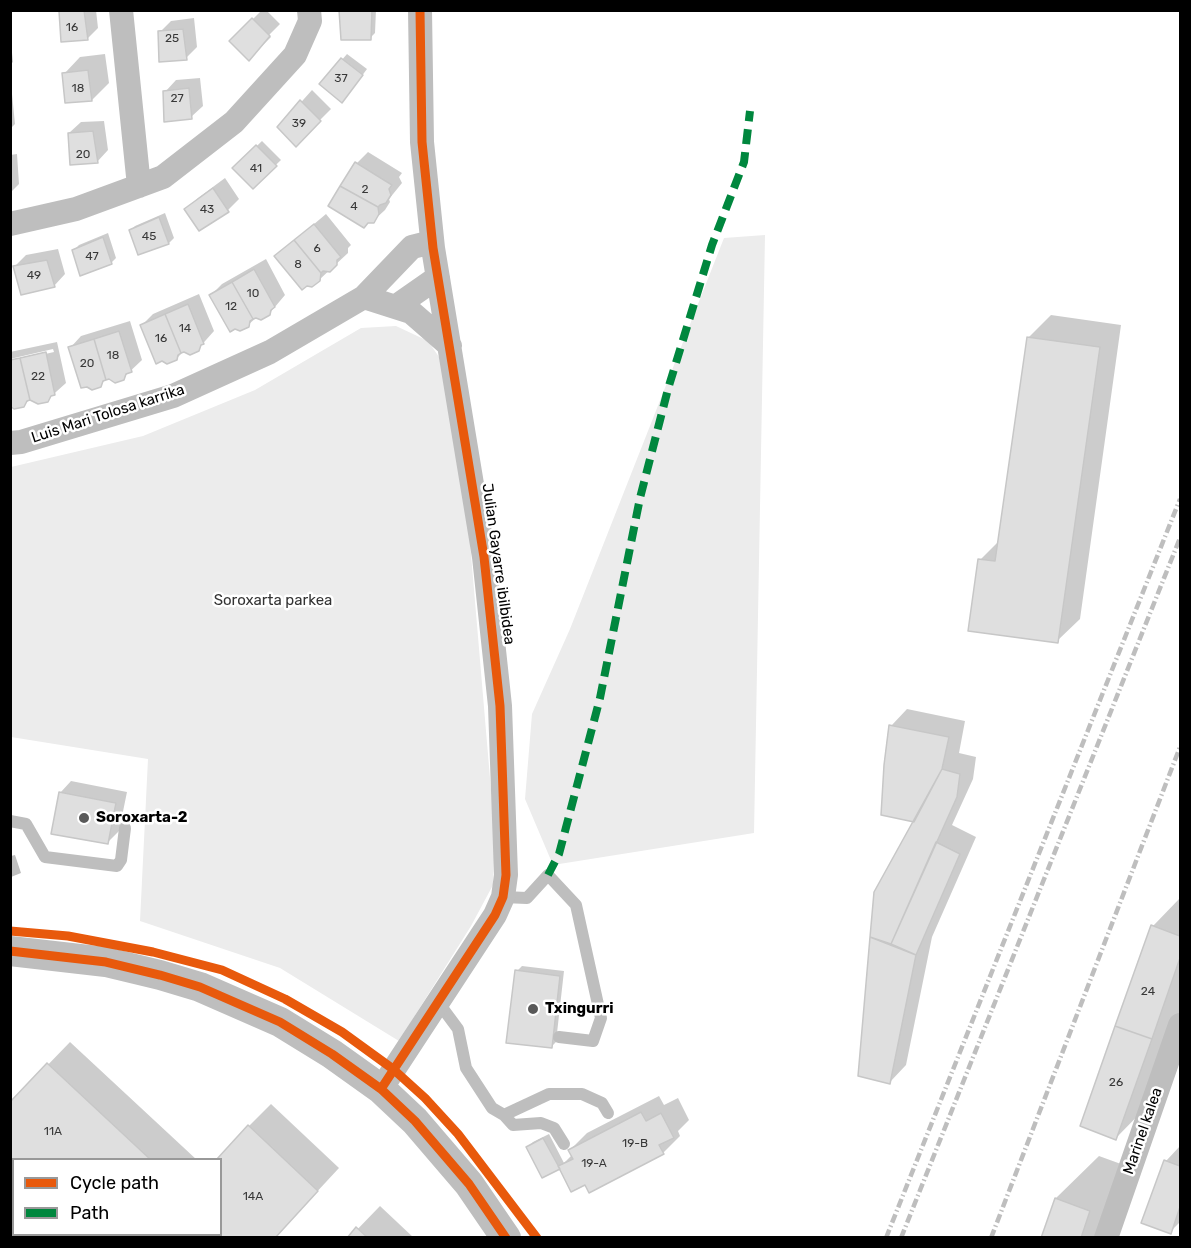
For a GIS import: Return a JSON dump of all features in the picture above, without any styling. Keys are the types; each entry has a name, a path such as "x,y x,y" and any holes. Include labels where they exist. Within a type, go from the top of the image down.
{"street":[{"path":"121,10 139,186"},
{"path":"10,224 76,208 163,177 234,122 295,55 310,21 309,10"},
{"name":"Julian Gayarre ibilbidea","path":"381,1089 495,915 503,897 506,875 500,706 484,557 433,248 422,142 420,10"},
{"name":"Luis Mari Tolosa karrika","path":"10,443 21,442 173,396 270,352 364,297 412,247 424,244 433,248"},
{"path":"395,307 438,277"},
{"path":"364,297 411,312 450,346"},
{"path":"10,951 106,962 200,987 280,1022 332,1054 381,1089 415,1121 443,1152 506,1238"},
{"name":"Marinel kalea","path":"1106,1238 1180,1025"}],"lane":[{"path":"10,821 26,824 45,857 117,866 121,860 125,828"},
{"path":"503,897 527,898 548,875 576,905 601,1018 593,1041 559,1037"},
{"path":"438,1002 458,1029 466,1068 492,1108 504,1115 513,1125 541,1123 554,1128 564,1144"},
{"path":"504,1115 549,1094 582,1094 602,1103 608,1113"}],"green space":[{"path":"765,235 754,833 553,865 525,799 532,714 570,629 724,238"},
{"name":"Soroxarta parkea","path":"396,326 428,341 448,370 463,460 495,837 493,885 471,926 399,1041 280,968 140,921 148,759 11,737 11,467 143,436 255,390 361,328"}],"shaded area":[{"path":"15,855 21,873 11,877 11,856"}],"building":[{"path":"84,10 88,40 61,42 59,11"},
{"path":"339,10 372,10 371,40 341,40"},
{"path":"252,18 270,36 249,61 229,41"},
{"path":"183,29 187,60 159,62 158,31"},
{"path":"341,58 363,75 342,103 319,84"},
{"path":"88,70 92,101 65,103 62,73"},
{"path":"189,88 192,119 164,122 163,91"},
{"path":"300,100 321,121 296,147 277,127"},
{"path":"93,131 98,163 70,165 68,133"},
{"path":"256,145 277,166 253,189 232,168"},
{"path":"355,162 392,185 389,189 391,195 386,203 378,207 340,186"},
{"path":"340,186 378,207 379,214 374,223 368,223 364,228 328,206"},
{"path":"213,188 229,212 199,231 184,209"},
{"path":"159,217 169,244 138,255 129,230"},
{"path":"314,224 341,257 330,272 321,273 294,240"},
{"path":"103,237 112,264 80,276 72,250"},
{"path":"294,240 321,273 320,281 302,290 274,256"},
{"path":"47,260 55,287 21,295 13,266"},
{"path":"254,269 275,307 271,310 270,315 261,320 253,319 232,282"},
{"path":"232,282 253,319 249,327 230,332 209,295"},
{"path":"188,304 204,344 201,345 199,351 190,355 181,353 165,314"},
{"path":"165,314 181,353 177,360 167,364 162,361 156,364 140,325"},
{"path":"119,331 132,372 126,374 124,380 115,383 109,379 106,380 94,339"},
{"path":"1027,337 1100,347 1058,643 968,631 978,559 995,561"},
{"path":"94,339 106,380 103,381 101,387 92,390 87,387 81,388 68,347"},
{"path":"46,352 55,395 51,396 48,402 38,404 30,400 20,358"},
{"path":"20,358 30,400 24,407 14,409 10,406 10,360"},
{"path":"889,725 949,737 942,769 914,822 881,815"},
{"path":"942,769 960,774 957,797 891,944 870,937 874,892"},
{"name":"Soroxarta-2","path":"59,792 116,803 108,844 51,834"},
{"path":"936,842 960,854 916,955 891,944"},
{"path":"1151,925 1180,936 1180,958 1152,1039 1115,1026"},
{"path":"870,937 916,955 890,1084 858,1076"},
{"name":"Txingurri","path":"515,970 560,976 552,1048 506,1043"},
{"path":"1115,1026 1152,1039 1116,1140 1080,1126"},
{"path":"47,1063 149,1158 12,1158 12,1236 222,1236 222,1158 218,1158 248,1125 318,1191 275,1238 10,1238 10,1102"},
{"path":"641,1112 646,1121 661,1113 674,1138 659,1145 664,1154 589,1193 585,1185 571,1192 558,1166 573,1159 568,1150"},
{"path":"543,1138 560,1169 542,1178 526,1147"},
{"path":"1164,1160 1180,1166 1180,1207 1171,1234 1141,1223"},
{"path":"1055,1198 1090,1211 1081,1238 1041,1238"},
{"path":"356,1227 368,1238 347,1238"}],"railway":[{"path":"886,1238 1180,499"},
{"path":"901,1238 1180,538"},
{"path":"991,1238 1180,747"}],"marked path":[{"path":"548,875 559,854 600,698 640,498 668,389 712,245 744,162 750,111"}],"cycle path":[{"path":"381,1089 495,915 503,897 506,875 500,706 484,557 433,248 422,142 420,10"},
{"path":"10,931 68,936 153,952 222,970 285,999 342,1032 393,1069 425,1098 458,1134 537,1238"},
{"path":"10,951 106,962 160,975 200,987 280,1022 332,1054 381,1089 415,1121 469,1184 506,1238"}],"place":[{"name":"Soroxarta-2","path":"84,818"},
{"name":"Txingurri","path":"533,1009"}]}
